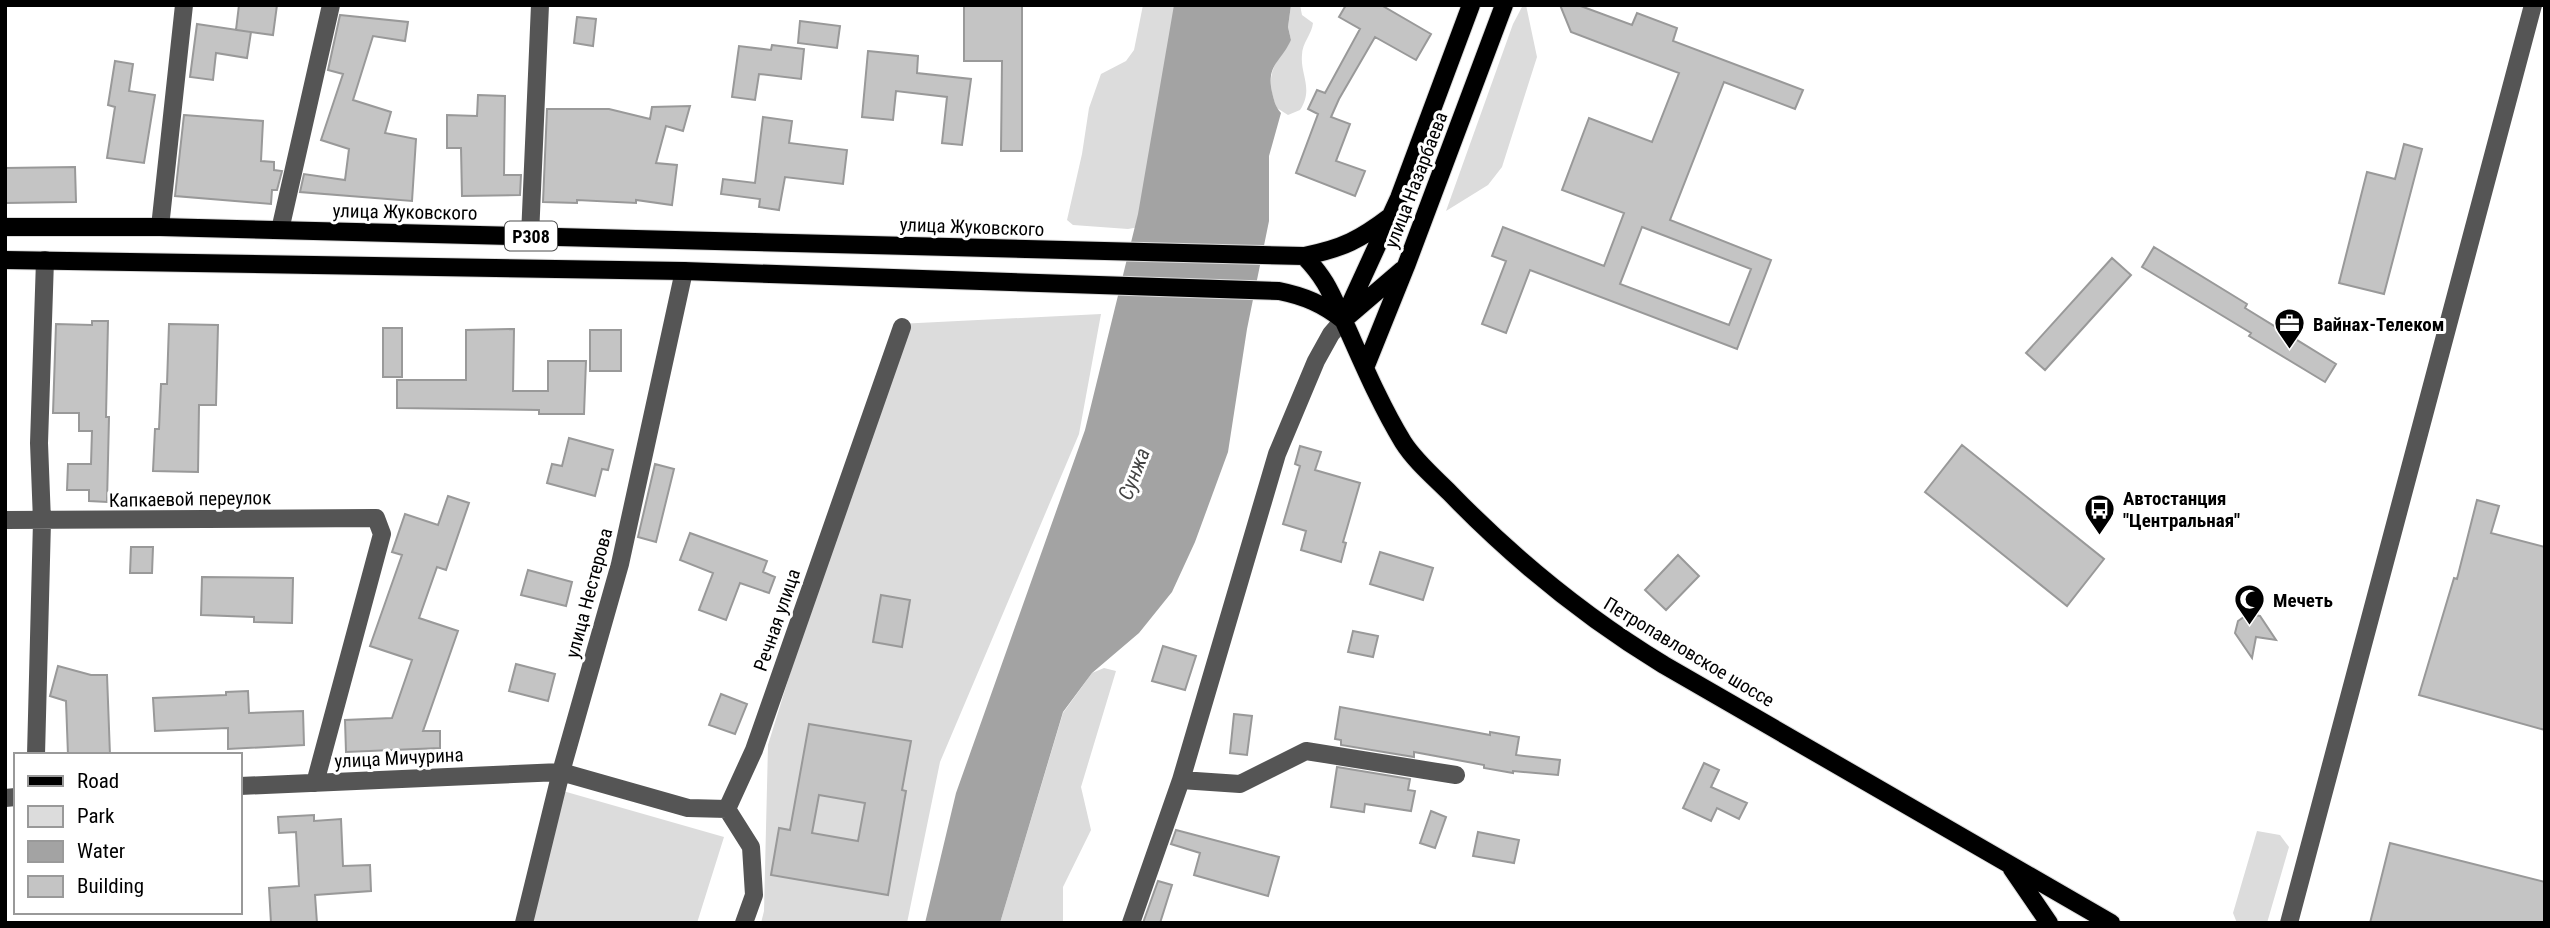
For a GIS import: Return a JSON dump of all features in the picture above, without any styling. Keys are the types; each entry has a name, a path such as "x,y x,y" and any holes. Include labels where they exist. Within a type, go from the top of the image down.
{"main road":[{"name":"улица Назарбаева","path":"1343,320 1391,216 1471,5"},
{"name":"улица Назарбаева","path":"1365,368 1504,5"},
{"name":"улица Жуковского","path":"5,227 160,227 1304,256 1333,251 1354,242 1391,216"},
{"name":"Петропавловское шоссе","path":"1304,256 1327,284 1337,302 1365,368 1405,444 1473,516 1546,583 1602,626 1664,665 2008,864 2049,923"},
{"name":"P308","path":"5,260 684,271 1279,291 1311,299 1326,306 1343,320"},
{"path":"1343,320 1406,266"},
{"path":"2008,864 2111,923"}],"street":[{"path":"160,227 184,5"},
{"path":"280,230 331,5"},
{"path":"530,236 540,5"},
{"path":"2290,923 2533,5"},
{"path":"36,753 42,521 39,443 45,260"},
{"name":"улица Нестерова","path":"524,923 561,772 620,564 684,271"},
{"path":"1131,923 1181,780 1277,454 1316,362 1331,334 1343,320"},
{"name":"Речная улица","path":"727,809 754,750 902,327"},
{"name":"Капкаевой переулок","path":"5,520 376,518 382,534 315,783"},
{"path":"1181,780 1240,784 1306,751 1456,775"},
{"name":"улица Мичурина","path":"242,786 561,772 688,808 727,809"},
{"path":"727,809 751,847 754,895 744,923"}],"green space":[{"path":"1143,5 1184,5 1139,227 1128,229 1073,225 1067,220 1089,108 1101,74 1126,61 1134,50"},
{"path":"1291,5 1300,5 1302,15 1313,23 1302,51 1306,95 1300,110 1288,115 1277,108 1271,79 1275,64 1291,40 1288,27"},
{"path":"1523,5 1526,5 1537,57 1502,167 1488,185 1446,211 1513,24"},
{"path":"1101,314 1079,434 940,762 907,923 761,923 764,911 768,745 898,324"},
{"path":"1104,668 1116,671 1081,787 1091,830 1063,887 1063,923 1000,923 1063,713 1092,673"},
{"path":"563,791 724,837 697,923 529,923"},
{"path":"2257,831 2280,835 2289,847 2267,923 2237,923 2233,913"}],"water":[{"name":"Сунжа","path":"1174,5 1291,5 1288,27 1291,40 1271,76 1273,98 1281,113 1269,156 1269,221 1247,329 1228,452 1195,542 1172,592 1139,633 1092,673 1063,712 1000,923 925,923 956,793 1085,430 1138,214"}],"building":[{"path":"239,5 277,5 273,35 236,30"},
{"path":"964,5 1022,5 1022,151 1001,151 1002,61 964,61"},
{"path":"1346,5 1381,5 1431,34 1416,60 1375,37 1339,99 1331,117 1350,124 1336,161 1365,171 1355,196 1296,173 1318,114 1308,109 1317,90 1325,93 1360,29 1339,17"},
{"path":"1560,5 1578,5 1632,25 1637,13 1677,28 1673,41 1803,90 1795,109 1724,82 1670,220 1771,260 1737,349 1530,270 1506,333 1482,324 1506,261 1492,256 1503,227 1604,266 1624,213 1562,190 1589,118 1652,142 1679,73 1571,32","holes":["1642,227 1751,269 1729,325 1620,284"]},
{"path":"340,15 408,22 405,41 373,36 353,100 391,112 385,133 416,139 412,201 300,192 304,174 345,180 349,149 321,140 343,74 328,70"},
{"path":"577,17 596,19 593,46 574,43"},
{"path":"800,21 840,26 837,48 798,43"},
{"path":"197,24 251,32 247,58 216,53 213,80 190,77"},
{"path":"772,45 804,49 801,79 759,74 755,100 732,97 739,46 771,50"},
{"path":"868,51 918,56 917,73 971,79 962,145 942,143 947,97 896,91 893,120 862,117"},
{"path":"115,61 133,64 129,91 155,95 144,163 107,158 115,107 108,105"},
{"path":"478,95 505,96 504,175 521,175 520,195 462,196 461,148 447,148 447,115 477,116"},
{"path":"690,106 683,131 666,126 656,163 677,165 672,205 636,200 636,203 577,200 577,203 543,202 547,109 609,109 650,119 652,107"},
{"path":"184,115 263,121 261,161 274,162 274,170 282,171 277,190 272,190 271,204 175,196"},
{"path":"763,117 792,121 789,143 847,150 843,184 785,177 779,210 759,207 760,199 721,194 723,179 755,183"},
{"path":"2404,144 2422,149 2384,294 2339,283 2367,172 2395,179"},
{"path":"75,167 76,202 5,203 5,168"},
{"path":"2154,247 2247,304 2245,308 2336,364 2325,382 2249,336 2251,333 2142,267"},
{"path":"2112,258 2131,275 2045,370 2026,353"},
{"path":"92,321 108,321 107,502 89,501 89,490 67,490 68,464 91,464 92,431 79,431 79,413 53,413 56,324 92,325"},
{"path":"169,324 218,325 216,405 199,405 198,472 153,471 155,429 159,429 161,384 167,384"},
{"path":"383,328 402,328 402,377 383,377"},
{"path":"514,329 513,391 548,391 548,361 586,361 584,414 539,414 539,410 397,408 397,380 466,380 466,330"},
{"path":"590,330 621,330 621,371 590,371"},
{"path":"569,438 613,450 608,470 602,469 595,496 547,483 552,464 562,466"},
{"path":"1962,445 2104,559 2067,606 1925,492"},
{"path":"1300,446 1321,452 1315,470 1360,483 1343,542 1346,543 1341,562 1301,550 1306,531 1283,524 1300,466 1295,464"},
{"path":"655,464 674,469 656,542 638,537"},
{"path":"448,496 469,503 446,570 437,567 419,618 458,631 423,731 440,731 440,748 346,752 345,720 392,718 412,660 370,646 402,555 392,552 405,514 438,525"},
{"path":"2477,500 2499,506 2491,533 2545,547 2545,730 2419,695 2454,578 2457,579"},
{"path":"690,533 767,561 763,572 775,577 769,593 740,583 726,620 699,610 713,573 680,560"},
{"path":"131,547 153,547 152,573 130,573"},
{"path":"1380,552 1433,568 1423,600 1370,584"},
{"path":"1678,555 1699,576 1666,610 1645,590"},
{"path":"528,570 572,582 566,606 521,595"},
{"path":"202,577 293,578 292,623 254,622 254,617 201,615"},
{"path":"881,595 910,600 902,647 873,642"},
{"path":"2248,614 2260,616 2276,640 2256,637 2252,658 2235,633 2238,621"},
{"path":"1353,631 1378,636 1373,657 1348,652"},
{"path":"1163,646 1196,656 1185,690 1152,681"},
{"path":"516,664 555,674 548,701 509,691"},
{"path":"58,666 91,675 107,675 110,753 68,753 66,701 50,696"},
{"path":"248,691 249,713 303,711 304,745 228,749 228,728 155,731 153,698 226,695 226,692"},
{"path":"721,694 747,704 735,734 709,725"},
{"path":"1340,707 1490,735 1490,732 1519,737 1516,755 1560,760 1558,775 1513,773 1414,752 1414,757 1341,745 1341,740 1335,739"},
{"path":"1234,714 1252,716 1247,755 1230,753"},
{"path":"809,724 911,741 902,790 906,791 888,895 771,875 779,828 790,830","holes":["819,795 865,803 858,841 812,833"]},
{"path":"1704,763 1719,770 1711,787 1747,803 1739,819 1717,808 1711,821 1683,808"},
{"path":"1337,767 1410,779 1408,790 1415,791 1411,811 1365,804 1364,812 1331,807"},
{"path":"1431,811 1446,817 1435,848 1420,843"},
{"path":"314,815 314,821 341,819 343,866 370,865 371,891 315,895 317,923 271,923 269,888 299,886 296,832 279,833 278,817"},
{"path":"1176,830 1279,857 1268,896 1194,875 1200,853 1171,844"},
{"path":"1478,832 1519,840 1514,863 1473,856"},
{"path":"2390,843 2545,882 2545,923 2370,923"},
{"path":"1158,881 1172,885 1160,923 1143,923"}],"place":[{"name":"Вайнах-Телеком","path":"2290,351"},
{"name":"Автостанция \"Центральная\"","path":"2100,536"},
{"name":"Мечеть","path":"2250,627"}]}
